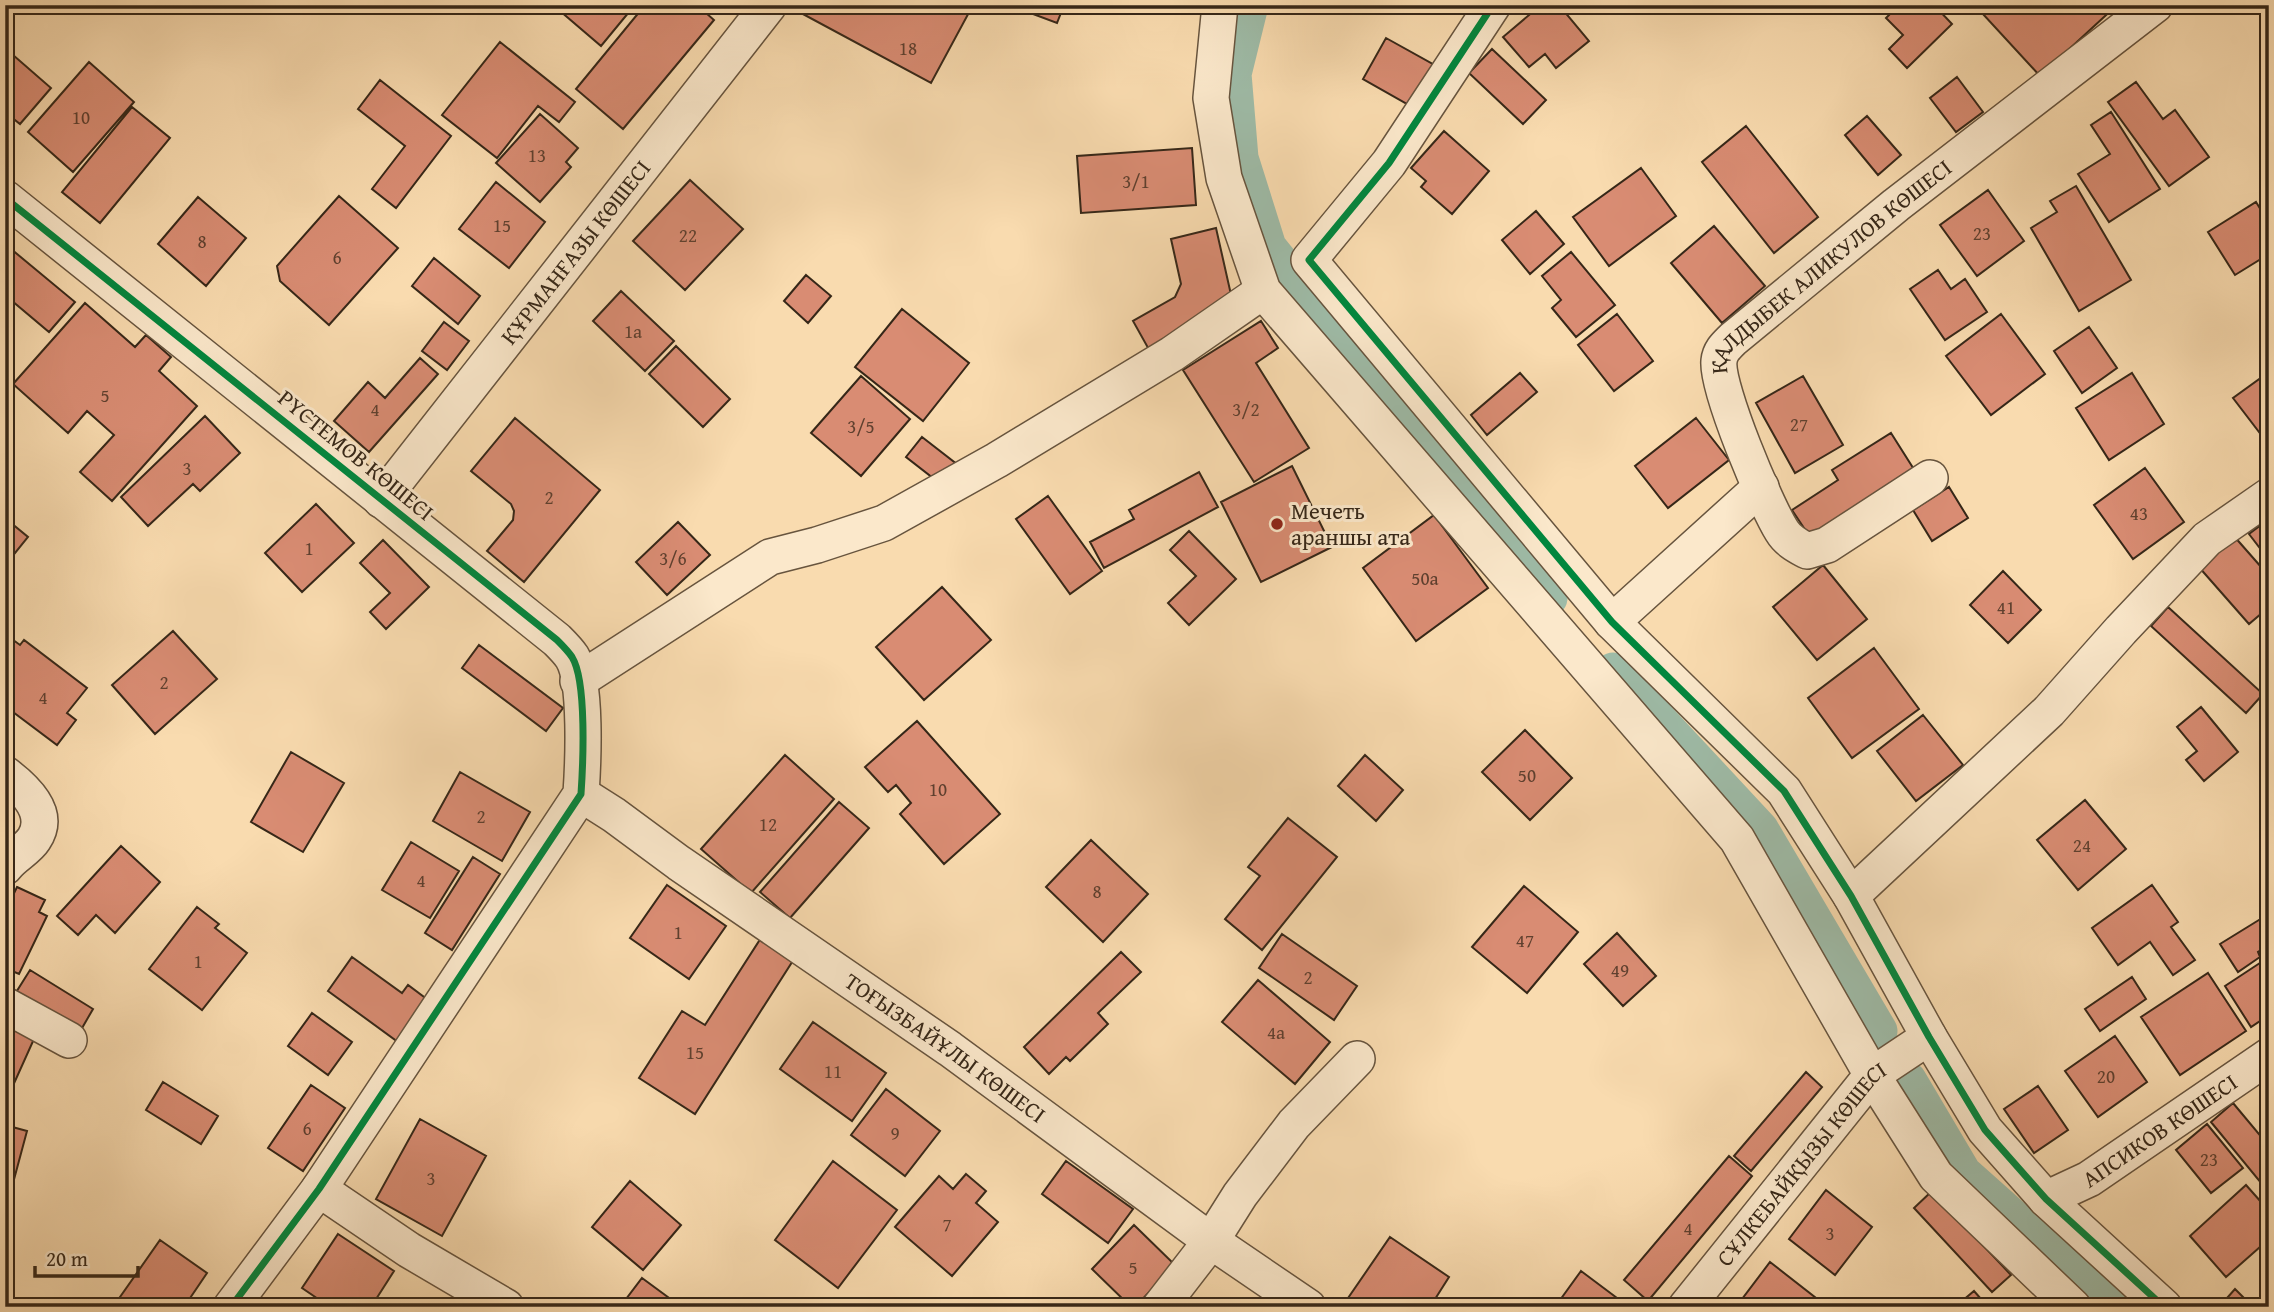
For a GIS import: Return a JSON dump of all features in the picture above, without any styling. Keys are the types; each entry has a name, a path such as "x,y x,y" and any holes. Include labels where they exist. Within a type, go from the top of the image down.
{"street":[{"path":"1220,5 1211,98 1224,178 1263,291 1737,839 1872,1074 1936,1176 2073,1307"},
{"path":"1493,5 1390,163 1309,260 1612,622 1784,791 1851,896 1929,1037 1985,1130 2046,1199 2164,1307"},
{"name":"ҚАЛДЫБЕК АЛИКУЛОВ КӨШЕСІ","path":"1930,478 1827,545 1807,551 1793,543 1783,532 1761,487 1730,411 1721,379 1721,353 1726,346 1896,205 2155,5"},
{"name":"ҚҰРМАНҒАЗЫ КӨШЕСІ","path":"381,500 766,6"},
{"name":"РҮСТЕМОВ КӨШЕСІ","path":"5,198 557,640 573,658 578,681 583,727 581,794"},
{"path":"578,681 770,557 884,523 997,460 1172,354 1263,291"},
{"path":"1612,622 1761,487"},
{"path":"1851,896 2049,711 2207,539 2269,496"},
{"path":"5,774 33,801 40,820 33,840 5,867"},
{"path":"232,1307 319,1189 581,794"},
{"name":"ТОҒЫЗБАЙҰЛЫ КӨШЕСІ","path":"581,794 950,1049 1211,1241 1308,1307"},
{"path":"5,1005 69,1040"},
{"name":"СҰЛКЕБАЙҚЫЗЫ КӨШЕСІ","path":"1685,1307 1872,1074 1929,1037"},
{"name":"АПСИКОВ КӨШЕСІ","path":"2046,1199 2089,1179 2269,1056"},
{"path":"1160,1307 1211,1241 1240,1195 1294,1124 1357,1059"},
{"path":"319,1189 409,1250 506,1307"}],"building":[{"path":"553,5 633,5 634,6 601,46"},
{"path":"645,5 697,5 714,20 623,129 576,89"},
{"path":"805,5 973,5 931,83 801,13"},
{"path":"1009,5 1064,5 1057,23"},
{"path":"1541,5 1559,5 1589,41 1556,68 1545,54 1529,67 1503,37"},
{"path":"1899,5 1934,5 1952,24 1907,68 1889,49 1903,35 1886,18"},
{"path":"1990,5 2117,5 2040,76 1982,13"},
{"path":"1386,38 1438,67 1416,109 1363,79"},
{"path":"500,42 575,102 559,122 538,106 497,158 442,115"},
{"path":"5,48 51,88 20,124 5,112"},
{"path":"1492,49 1546,100 1523,124 1469,73"},
{"path":"89,62 134,102 73,172 28,132"},
{"path":"1957,77 1983,112 1956,132 1930,98"},
{"path":"380,80 451,136 396,208 372,189 405,146 358,109"},
{"path":"2136,82 2163,119 2175,110 2209,157 2169,186 2108,102"},
{"path":"132,107 170,138 100,223 62,192"},
{"path":"2111,112 2160,189 2109,222 2078,174 2110,154 2091,125"},
{"path":"540,114 578,148 566,162 571,167 540,202 496,163"},
{"path":"1867,116 1901,155 1878,175 1845,135"},
{"path":"1746,126 1818,217 1774,253 1702,162"},
{"path":"1444,131 1489,171 1452,214 1421,187 1426,181 1411,168"},
{"path":"1192,148 1196,205 1081,213 1077,156"},
{"path":"1641,168 1676,216 1609,266 1573,217"},
{"path":"690,180 743,229 685,290 633,241"},
{"path":"496,182 545,222 509,268 459,229"},
{"path":"2076,186 2131,280 2079,311 2031,228 2057,212 2050,201"},
{"path":"1988,190 2024,241 1977,276 1940,225"},
{"path":"339,196 398,248 329,325 280,281 277,266"},
{"path":"198,197 246,238 206,286 158,244"},
{"path":"2256,202 2269,223 2269,254 2235,275 2208,232"},
{"path":"1536,211 1564,244 1530,274 1502,240"},
{"path":"1714,226 1765,286 1722,323 1671,263"},
{"path":"1216,228 1234,308 1152,355 1133,321 1175,297 1181,284 1171,239"},
{"path":"5,244 75,302 49,332 5,295"},
{"path":"1571,252 1615,305 1576,337 1552,308 1561,300 1542,276"},
{"path":"434,258 480,296 458,324 412,286"},
{"path":"1938,270 1951,289 1965,279 1987,312 1945,340 1910,289"},
{"path":"806,275 831,296 808,323 784,301"},
{"path":"621,291 674,341 645,371 593,321"},
{"path":"85,303 135,347 146,335 171,357 159,371 197,406 112,501 80,472 114,435 87,411 68,433 13,384"},
{"path":"902,309 969,363 923,421 855,367"},
{"path":"1617,314 1653,361 1614,391 1578,345"},
{"path":"2001,314 2045,374 1991,415 1946,356"},
{"path":"1261,321 1278,348 1256,363 1309,448 1254,482 1183,370"},
{"path":"444,322 469,341 447,370 422,351"},
{"path":"2089,327 2117,368 2082,393 2054,351"},
{"path":"676,346 730,399 703,427 649,374"},
{"path":"420,358 438,374 369,452 334,421 368,382 385,398"},
{"path":"2269,372 2269,445 2233,398"},
{"path":"1520,373 1537,392 1487,435 1471,415"},
{"path":"2132,373 2164,424 2109,460 2076,408"},
{"path":"861,376 910,419 861,476 811,433"},
{"path":"1803,376 1843,445 1795,473 1756,403"},
{"path":"205,416 240,453 200,491 193,484 148,526 121,497"},
{"path":"515,418 600,490 524,582 487,551 513,520 514,511 511,504 471,471"},
{"path":"1696,418 1729,460 1668,508 1635,466"},
{"path":"1891,433 1915,471 1810,537 1792,510 1838,480 1832,470"},
{"path":"922,437 958,465 942,485 906,457"},
{"name":"Мечеть араншы ата","path":"1292,466 1332,547 1261,582 1221,502"},
{"path":"2145,468 2184,522 2133,559 2094,505"},
{"path":"1199,472 1218,507 1104,568 1090,542 1134,519 1129,510"},
{"path":"1949,487 1968,518 1932,541 1913,510"},
{"path":"1048,496 1102,571 1070,594 1016,519"},
{"path":"316,504 354,543 302,592 265,553"},
{"path":"1434,515 1488,588 1416,641 1363,568"},
{"path":"5,518 28,537 7,563 5,562"},
{"path":"2269,519 2269,560 2249,534"},
{"path":"678,522 710,555 667,595 636,562"},
{"path":"1189,531 1236,579 1189,625 1168,603 1196,576 1170,550"},
{"path":"2233,535 2269,576 2269,607 2249,624 2198,566"},
{"path":"383,540 429,587 386,629 370,612 390,593 360,563"},
{"path":"1823,565 1867,619 1817,660 1773,607"},
{"path":"2003,571 2041,610 2008,643 1970,605"},
{"path":"942,587 991,640 924,700 876,647"},
{"path":"2168,607 2263,694 2246,713 2151,626"},
{"path":"173,631 217,679 155,734 112,685"},
{"path":"5,634 20,645 24,640 87,688 67,713 76,720 57,745 5,706"},
{"path":"479,645 563,708 546,731 462,668"},
{"path":"1874,648 1919,709 1852,758 1808,698"},
{"path":"2201,707 2238,752 2204,781 2186,760 2197,751 2177,727"},
{"path":"1923,715 1963,765 1916,801 1877,751"},
{"path":"917,721 1000,814 944,864 900,814 911,803 896,785 888,792 865,767"},
{"path":"1525,730 1572,778 1530,820 1482,772"},
{"path":"291,752 344,783 303,852 251,822"},
{"path":"785,755 834,799 751,893 701,849"},
{"path":"1365,755 1403,790 1376,821 1338,786"},
{"path":"460,772 530,812 502,861 433,821"},
{"path":"2085,800 2126,849 2078,890 2037,840"},
{"path":"839,802 869,828 790,918 760,892"},
{"path":"1288,818 1337,857 1262,950 1225,919 1260,876 1248,867"},
{"path":"1091,840 1148,894 1103,942 1046,887"},
{"path":"411,842 459,871 430,918 382,890"},
{"path":"121,846 160,882 115,933 96,915 78,935 57,916"},
{"path":"473,857 500,874 452,950 425,933"},
{"path":"667,885 726,926 689,979 630,938"},
{"path":"2152,885 2178,922 2171,927 2195,960 2173,975 2150,942 2118,965 2092,928"},
{"path":"1524,886 1578,932 1527,993 1472,947"},
{"path":"17,887 45,900 39,912 47,916 19,974 5,968 5,912"},
{"path":"197,907 219,924 215,928 247,953 202,1010 149,969"},
{"path":"2267,915 2269,945 2258,952 2260,957 2238,972 2220,944"},
{"path":"1617,933 1656,976 1623,1006 1584,964"},
{"path":"1282,934 1357,986 1334,1020 1259,968"},
{"path":"761,938 794,959 695,1114 639,1078 682,1011 705,1025"},
{"path":"1121,952 1141,972 1098,1013 1108,1024 1070,1061 1066,1057 1049,1074 1024,1047"},
{"path":"352,957 402,993 408,985 428,1000 398,1042 328,991"},
{"path":"2269,957 2269,1015 2251,1027 2225,986"},
{"path":"30,970 93,1009 74,1042 10,1002"},
{"path":"2208,973 2246,1031 2180,1075 2141,1017"},
{"path":"2132,977 2146,999 2100,1031 2085,1009"},
{"path":"1258,980 1330,1042 1295,1084 1222,1022"},
{"path":"312,1013 352,1042 328,1075 288,1046"},
{"path":"813,1022 886,1073 852,1121 780,1069"},
{"path":"5,1026 34,1039 7,1099 5,1099"},
{"path":"2115,1036 2147,1082 2098,1117 2065,1071"},
{"path":"1806,1072 1822,1087 1751,1171 1734,1156"},
{"path":"163,1082 218,1116 201,1144 146,1110"},
{"path":"311,1085 345,1108 303,1171 268,1148"},
{"path":"2038,1086 2068,1130 2034,1153 2004,1109"},
{"path":"886,1089 940,1131 905,1176 851,1135"},
{"path":"2233,1103 2269,1146 2269,1187 2266,1189 2211,1122"},
{"path":"420,1119 486,1156 442,1236 376,1199"},
{"path":"2207,1124 2243,1168 2211,1193 2176,1150"},
{"path":"5,1125 27,1131 5,1213"},
{"path":"1729,1156 1752,1176 1648,1301 1624,1280"},
{"path":"833,1161 897,1210 838,1288 775,1240"},
{"path":"1066,1161 1133,1209 1108,1243 1042,1194"},
{"path":"966,1174 986,1191 976,1203 998,1222 952,1276 895,1227 939,1176 953,1189"},
{"path":"630,1181 681,1225 643,1270 592,1227"},
{"path":"2246,1185 2269,1211 2269,1239 2226,1277 2190,1236"},
{"path":"1826,1190 1872,1227 1835,1275 1789,1239"},
{"path":"1932,1191 2011,1275 1992,1292 1914,1208"},
{"path":"1134,1225 1175,1265 1135,1307 1131,1307 1092,1269"},
{"path":"338,1234 394,1271 371,1307 330,1307 302,1288"},
{"path":"1390,1237 1449,1277 1430,1307 1354,1307 1346,1301"},
{"path":"160,1240 207,1273 184,1307 113,1307"},
{"path":"1770,1262 1816,1298 1809,1307 1736,1307"},
{"path":"1581,1271 1629,1307 1555,1307"},
{"path":"642,1278 680,1306 680,1307 620,1307"},
{"path":"2235,1289 2253,1307 2219,1307"},
{"path":"1974,1291 1988,1307 1955,1307"}],"waterway":[{"path":"1250,5 1233,74 1240,158 1268,247 1549,598"},
{"path":"1613,671 1760,829 1879,1031"},
{"path":"1908,1080 1963,1173 2113,1307"}],"cycle path":[{"path":"1493,5 1389,163 1309,260 1612,622 1784,791 1851,896 1929,1037 1985,1130 2046,1199 2164,1307"},
{"path":"5,198 557,640 572,657 577,669 583,724 581,794 319,1189 231,1307"}],"place":[{"name":"Мечеть араншы ата","path":"1277,524"}]}
